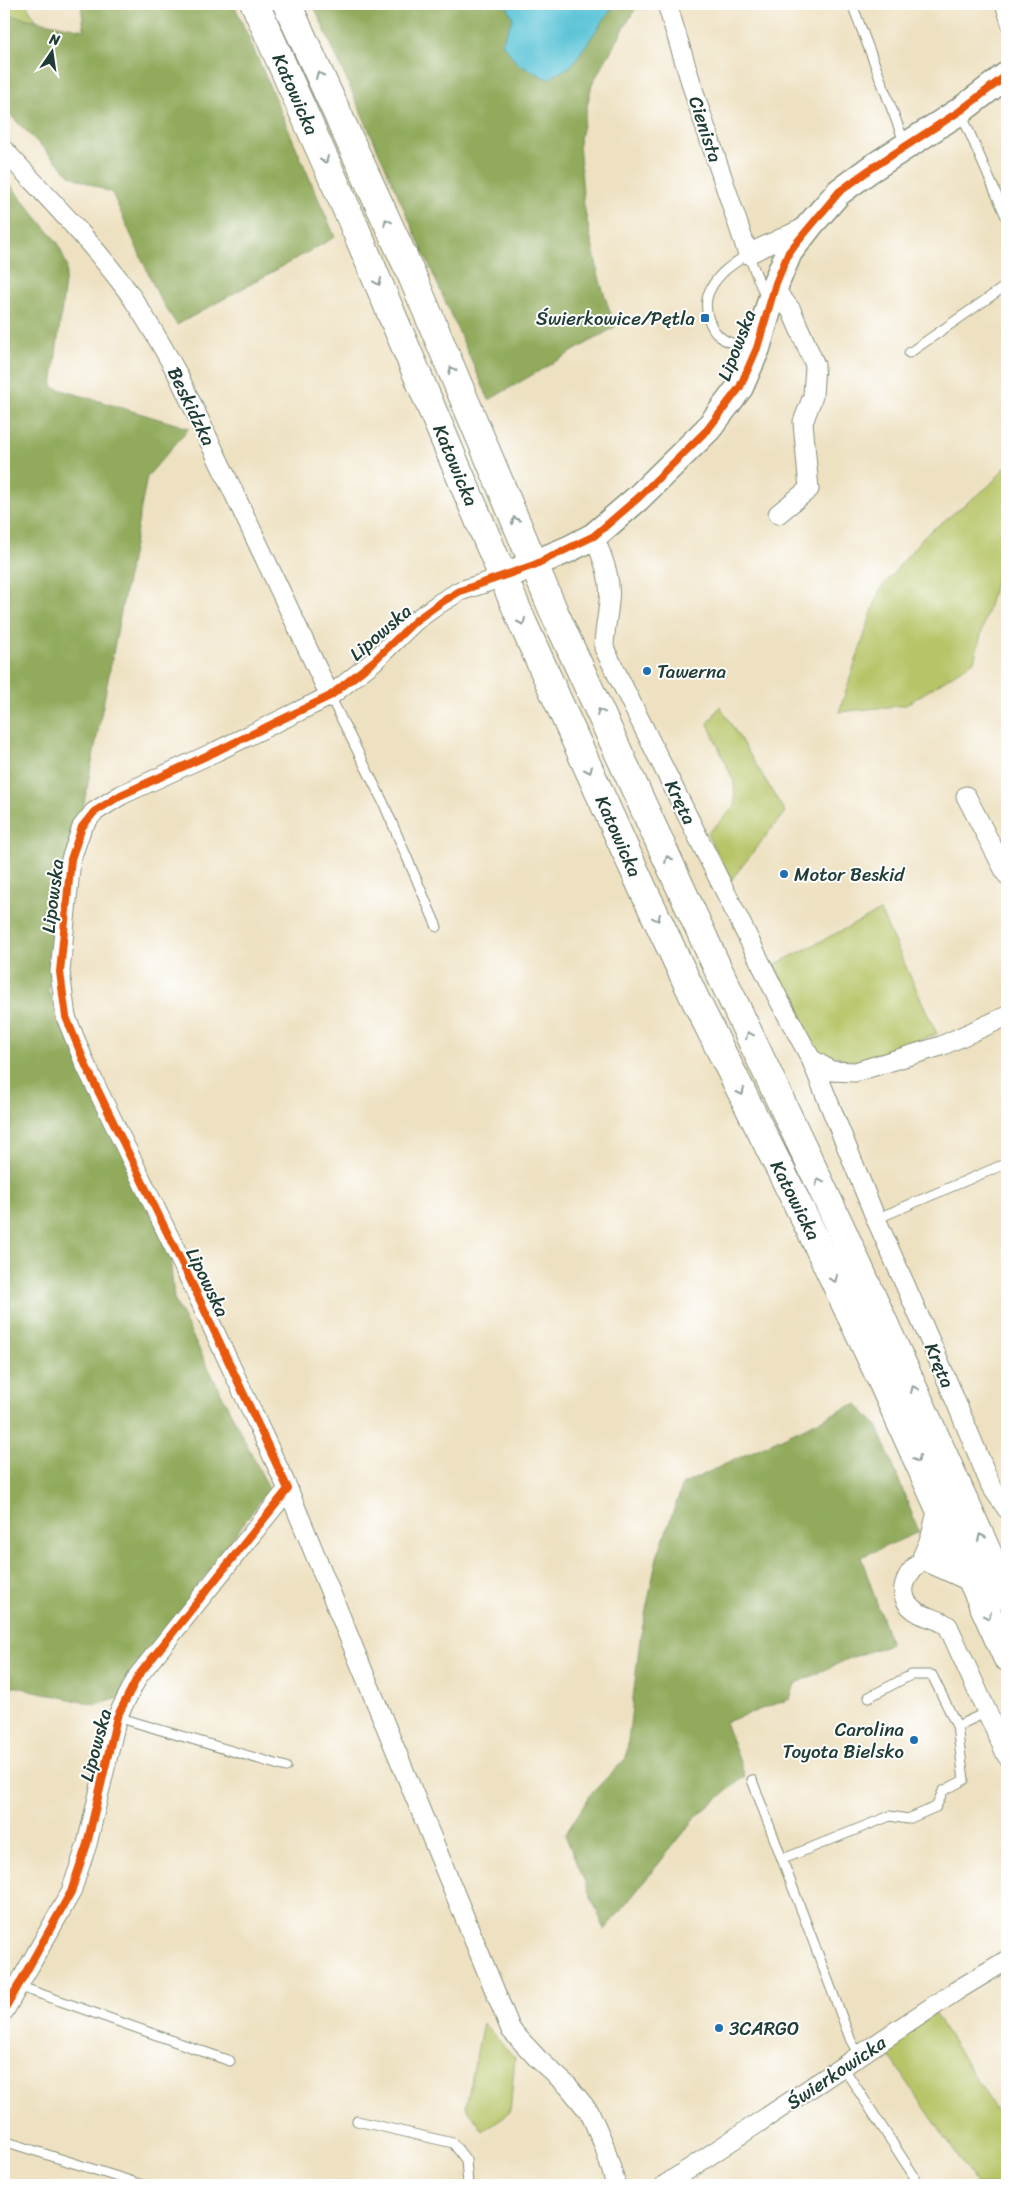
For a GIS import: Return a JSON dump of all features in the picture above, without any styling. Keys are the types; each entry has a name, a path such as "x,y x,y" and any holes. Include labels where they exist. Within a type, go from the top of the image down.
{"main road":[{"name":"Katowicka","path":"256,4 352,221 503,577 646,895 696,1001 819,1248 881,1379 1007,1657"},
{"name":"Katowicka","path":"287,4 413,278 534,565 717,968 840,1226 1007,1596"},
{"path":"941,1514 935,1539 927,1557 969,1576"}],"street":[{"name":"Cienista","path":"667,4 697,102 748,254"},
{"name":"Lipowska","path":"4,2011 71,1892 87,1844 117,1717 138,1676 288,1489 201,1303 86,1066 66,1017 60,972 71,859 82,827 94,812 121,795 217,752 330,696 374,661 415,621 460,591 534,565 594,536 638,498 708,429 740,387 757,348 772,298 789,252 839,192 905,146 960,111 1007,74"},
{"name":"Beskidzka","path":"4,150 101,258 155,333 178,375 330,696"},
{"path":"748,254 810,225"},
{"name":"Lipowska","path":"772,298 791,310 815,365 813,396 803,422 809,490 778,514"},
{"name":"Kręta","path":"594,536 607,570 610,586 604,630 604,648 779,1000 811,1059 876,1219 938,1359 991,1486 1007,1509"},
{"path":"966,796 1007,876"},
{"path":"811,1059 831,1071 854,1072 941,1046 1007,1016"},
{"path":"288,1489 511,2030 538,2059 568,2086 590,2113 604,2145 616,2185"},
{"path":"927,1557 908,1572 904,1583 904,1594 909,1604 918,1612 940,1620 948,1626 1007,1756"},
{"name":"Świerkowicka","path":"665,2185 956,1991 1007,1960"}],"lane":[{"path":"852,4 905,146"},
{"path":"1000,4 1007,26"},
{"path":"960,111 1007,219"},
{"path":"748,254 772,298 754,336 744,343 732,343 710,325 706,299 711,288 723,270 748,254"},
{"path":"909,353 1007,285"},
{"path":"330,696 382,802 438,927"},
{"path":"876,1219 1007,1163"},
{"path":"783,1859 890,1816 908,1819 936,1807 943,1791 964,1780 957,1726 932,1676 911,1674 869,1696"},
{"path":"957,1726 987,1712"},
{"path":"117,1717 286,1767"},
{"path":"752,1780 851,2041 860,2056"},
{"path":"18,1986 230,2061"},
{"path":"843,2068 914,2176"},
{"path":"357,2120 453,2143 466,2160 468,2185"},
{"path":"4,2141 143,2185"}],"green space":[{"path":"4,4 26,4 37,21 4,14"},
{"path":"81,4 234,4 335,237 177,325 159,297 112,193 71,176 4,109 4,14 84,30"},
{"path":"313,4 506,4 513,18 606,16 615,4 638,4 592,84 579,143 584,206 600,281 615,327 489,400"},
{"path":"4,177 58,243 67,266 52,387 189,428 147,477 48,991 178,1235 171,1267 174,1299 269,1489 145,1657 119,1698 96,1705 4,1684"},
{"path":"1007,465 1007,572 997,576 974,661 906,705 839,712 879,591 923,537 990,485"},
{"path":"720,706 785,812 731,880 707,834 735,806 734,782 708,724"},
{"path":"880,911 937,1034 857,1062 816,1052 774,965"},
{"path":"857,1404 878,1427 919,1532 861,1557 891,1644 850,1658 795,1684 790,1699 725,1722 745,1776 698,1815 605,1930 565,1835 591,1794 626,1758 640,1639 657,1557 683,1484"},
{"path":"934,2013 1007,2127 1007,2185 977,2185 885,2049"},
{"path":"483,2023 515,2058 510,2112 483,2131 466,2106"}],"water":[{"path":"506,4 615,4 571,66 548,79 518,64 502,43 513,18"}],"cycle path":[{"path":"4,2011 71,1892 87,1844 117,1717 138,1676 288,1489 197,1294 86,1066 66,1017 60,972 71,859 82,827 94,812 121,795 330,696 374,661 415,621 460,591 534,565 594,536 638,498 708,429 740,387 757,348 776,283 789,252 839,192 869,170 960,111 1007,75"}],"place":[{"name":"Świerkowice/Pętla","path":"705,318"},
{"name":"Tawerna","path":"647,671"},
{"name":"Motor Beskid","path":"784,874"},
{"name":"Carolina Toyota Bielsko","path":"914,1740"},
{"name":"3CARGO","path":"719,2028"}]}
